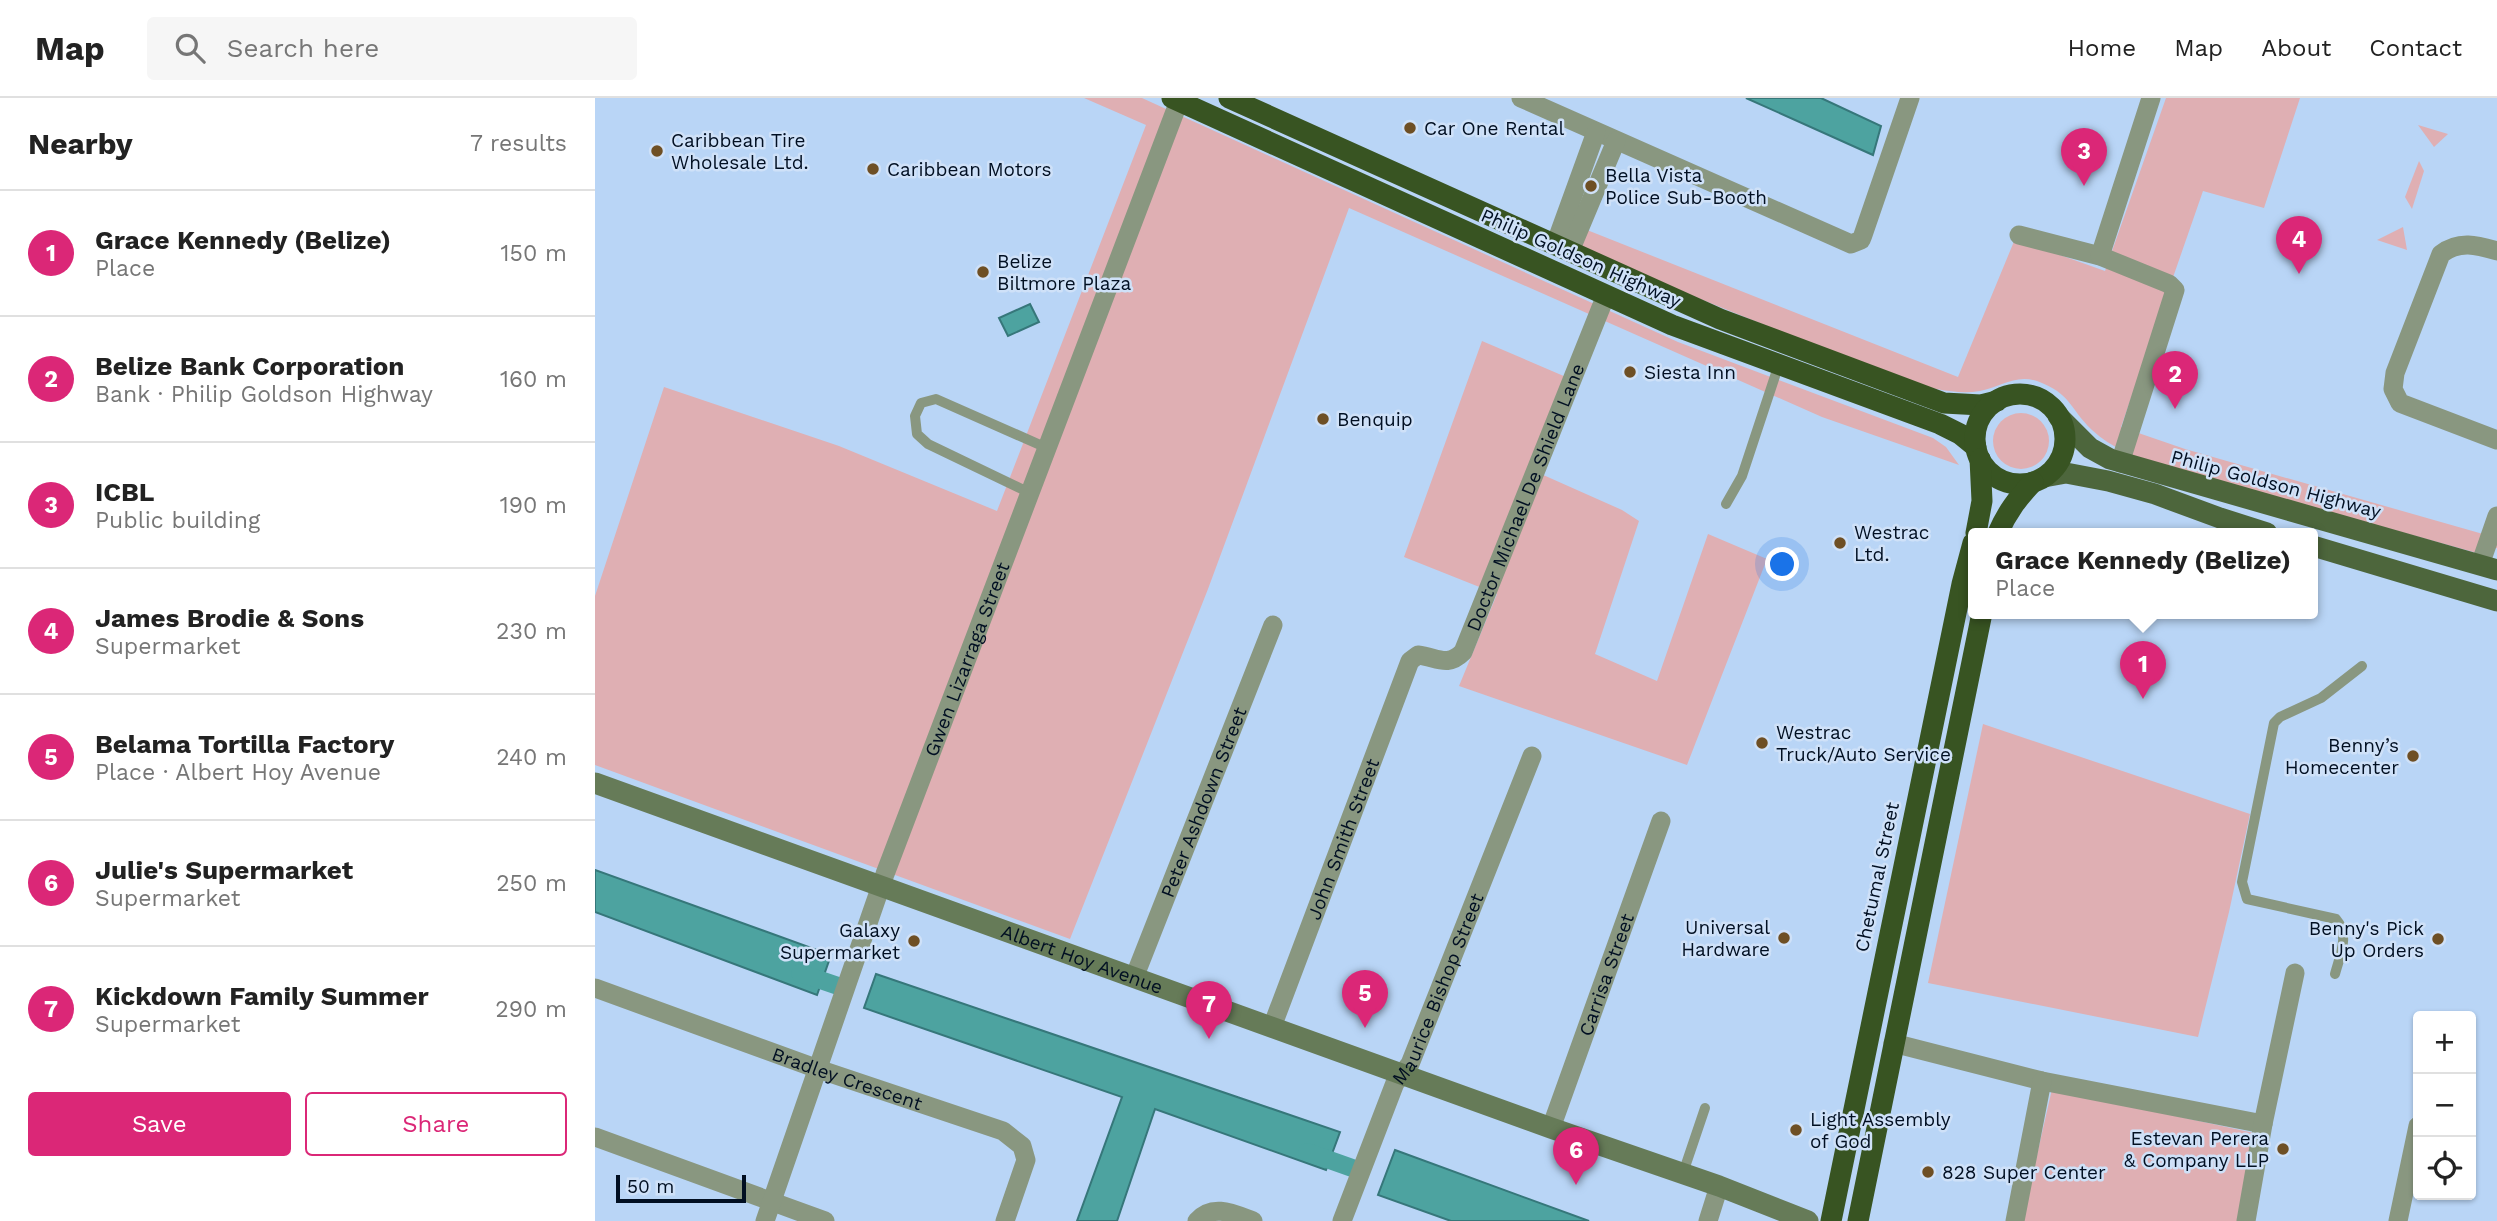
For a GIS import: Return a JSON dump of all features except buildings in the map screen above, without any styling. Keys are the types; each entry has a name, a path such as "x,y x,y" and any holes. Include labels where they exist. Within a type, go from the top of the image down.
{"highway":[{"name":"Philip Goldson Highway","path":"1229,98 1720,319 1944,403 1981,405 1997,401"},
{"name":"Philip Goldson Highway","path":"1176,100 1672,324 1940,424 1960,434 1978,453"},
{"path":"1977,528 1982,501 1976,429 1979,420 1997,401 2013,395 2031,396 2046,403 2058,416 2064,432 2063,449 2056,465 2011,507 2000,528"},
{"path":"1978,453 1989,472 2003,480 2018,484 2038,479"},
{"name":"Chetumal Street","path":"1831,1221 1909,835 1968,562"},
{"path":"1858,1221 1981,619"},
{"path":"1909,835 1935,840"}],"main road":[{"name":"Philip Goldson Highway","path":"2058,416 2089,449 2120,463 2492,567"},
{"path":"2038,479 2066,473 2087,476 2155,494 2251,528"},
{"path":"2318,547 2497,601"}],"street":[{"path":"1521,98 1845,242 1856,243 1863,235 1910,98"},
{"path":"2100,256 2151,98"},
{"name":"Gwen Lizarraga Street","path":"765,1221 882,886 1176,100"},
{"path":"1562,248 1597,132"},
{"path":"1562,248 1616,141"},
{"path":"2019,235 2100,256 2169,284 2175,290 2120,463"},
{"path":"2497,251 2472,244 2450,247 2441,254 2395,373 2393,389 2400,403 2497,440"},
{"name":"Doctor Michael De Shield Lane","path":"1418,655 1445,663 1456,659 1463,652 1606,295"},
{"path":"2492,567 2497,516"},
{"name":"Peter Ashdown Street","path":"1134,978 1273,625"},
{"name":"John Smith Street","path":"1272,1027 1410,661 1418,655"},
{"name":"Maurice Bishop Street","path":"1342,1221 1395,1083 1410,1064 1532,756"},
{"name":"Albert Hoy Avenue","path":"595,783 1551,1128 1719,1186 1808,1221"},
{"name":"Carrisa Street","path":"1551,1128 1661,821"},
{"path":"2246,1221 2263,1124 2295,973"},
{"name":"Bradley Crescent","path":"595,989 818,1069 1003,1131 1022,1146 1026,1160 1005,1221"},
{"path":"1893,1043 2042,1081 2263,1124"},
{"path":"2015,1221 2042,1081"},
{"path":"595,1137 825,1221"},
{"path":"2398,1221 2416,1137"},
{"path":"1708,1221 1719,1186"},
{"path":"1197,1221 1204,1214 1215,1210 1253,1221"}],"lane":[{"path":"1726,504 1742,476 1779,364"},
{"path":"1030,493 928,444 917,435 915,416 921,403 936,399 1047,448"},
{"path":"2335,974 2345,936 2336,919 2248,899 2242,883 2274,723 2280,717 2321,698 2362,666"},
{"path":"1683,1174 1705,1108"}],"shaded area":[{"path":"1084,98 1142,98 1678,342 1933,438 1946,447 1959,465 1822,417 1349,208 1208,589 1070,939 595,765 595,596 664,387 839,446 997,511 1146,125"},
{"path":"1746,98 1821,98 1881,126 1873,155"},
{"path":"2166,98 2300,98 2264,208 2203,191 2121,427 2185,449 2497,538 2497,548 2486,548 2477,553 2158,465 2107,442 2084,422 2064,396 2037,381 2015,380 1971,392 1911,384 1579,250 1587,230 1958,377 2015,239 2105,271"},
{"path":"2418,125 2448,134 2434,147"},
{"path":"2419,161 2424,171 2412,209 2405,197"},
{"path":"2403,227 2407,250 2377,240"},
{"path":"1030,304 1039,322 1008,336 999,318"},
{"path":"1482,341 1573,380 1541,474 1622,510 1639,521 1595,654 1657,681 1708,534 1767,559 1687,765 1459,686 1497,594 1404,557"},
{"path":"2021,413 2036,418 2044,426 2049,441 2044,456 2036,464 2021,469 2006,464 1998,456 1993,441 1998,426 2006,418"},
{"path":"1983,724 2250,814 2198,1037 1928,983"},
{"path":"595,870 831,955 817,995 595,912"},
{"path":"876,974 1340,1132 1326,1170 1155,1109 1117,1221 1077,1221 1122,1097 864,1008"},
{"path":"2052,1089 2254,1133 2237,1221 2022,1221"},
{"path":"1395,1150 1589,1221 1451,1221 1378,1195"}],"waterway":[{"path":"800,973 838,986"},
{"path":"1307,1152 1355,1169"}],"place":[{"name":"Car One Rental","path":"1410,128"},
{"name":"Caribbean Tire Wholesale Ltd.","path":"657,151"},
{"name":"Caribbean Motors","path":"873,169"},
{"name":"Bella Vista Police Sub-Booth","path":"1591,186"},
{"name":"ICBL","path":"2084,186"},
{"name":"Belize Biltmore Plaza","path":"983,272"},
{"name":"James Brodie & Sons","path":"2299,274"},
{"name":"Siesta Inn","path":"1630,372"},
{"name":"Belize Bank Corporation","path":"2175,409"},
{"name":"Benquip","path":"1323,419"},
{"name":"Westrac Ltd.","path":"1840,543"},
{"name":"Grace Kennedy (Belize)","path":"2143,699"},
{"name":"Westrac Truck/Auto Service","path":"1762,743"},
{"name":"Benny’s Homecenter","path":"2413,756"},
{"name":"Universal Hardware","path":"1784,938"},
{"name":"Benny's Pick Up Orders","path":"2438,939"},
{"name":"Galaxy Supermarket","path":"914,941"},
{"name":"Belama Tortilla Factory","path":"1365,1028"},
{"name":"Kickdown Family Summer","path":"1209,1039"},
{"name":"Light Assembly of God","path":"1796,1130"},
{"name":"Estevan Perera & Company LLP","path":"2283,1149"},
{"name":"828 Super Center","path":"1928,1172"},
{"name":"Julie's Supermarket","path":"1576,1185"}]}
